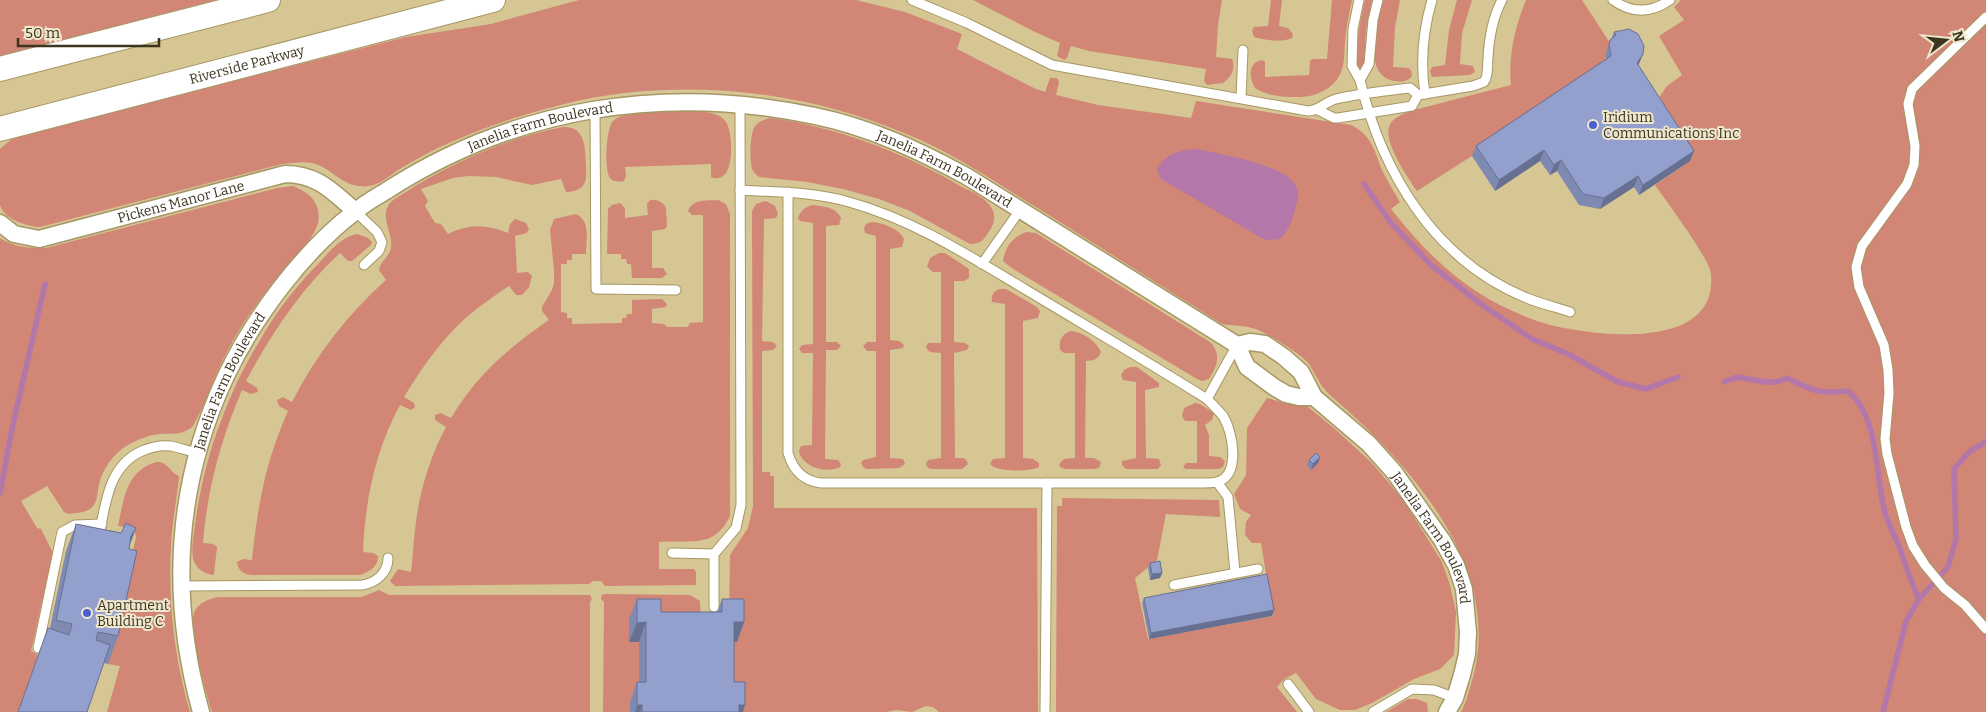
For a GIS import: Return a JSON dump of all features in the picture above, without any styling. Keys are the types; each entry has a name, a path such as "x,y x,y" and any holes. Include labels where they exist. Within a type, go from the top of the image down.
{"main road":[{"path":"0,70 268,0"},
{"name":"Riverside Parkway","path":"0,129 493,0"}],"street":[{"name":"Janelia Farm Boulevard","path":"201,712 186,651 181,586 182,536 190,486 213,404 233,362 253,327 279,291 304,261 355,211 412,174 461,150 501,133 546,118 595,109 678,101 740,104 818,116 873,132 928,155 966,176 1237,345 1250,342 1265,344 1284,356 1301,372 1314,397 1369,444 1394,472 1421,508 1456,565 1464,589 1468,632 1467,654 1451,705"},
{"name":"Pickens Manor Lane","path":"0,223 14,234 39,239 285,174 311,177 355,211"},
{"path":"1237,345 1247,367 1262,379 1286,394 1299,397 1314,397"}],"lane":[{"path":"912,0 967,23 1052,65 1301,110 1318,110 1334,118 1412,106 1421,94 1422,50 1432,0"},
{"path":"1359,0 1353,29 1352,66 1360,80 1370,113 1394,176 1429,226 1448,247 1474,268 1526,298 1570,312"},
{"path":"1360,80 1369,64 1373,20 1378,0"},
{"path":"1318,110 1331,100 1410,88 1421,94 1474,86 1486,79 1492,29 1502,0"},
{"path":"1613,0 1622,6 1636,11 1646,11 1661,6 1670,0"},
{"path":"1986,17 1912,89 1908,104 1915,146 1914,165 1907,184 1862,246 1856,267 1859,287 1884,345 1889,393 1885,439 1886,454 1906,527 1913,546 1925,566 1944,588 1965,605 1986,629"},
{"path":"1241,98 1243,50"},
{"path":"714,607 714,554 736,528 741,505 740,104"},
{"path":"595,109 596,289 676,290"},
{"path":"740,190 788,192 833,198 896,218 925,231 982,264 1207,399 1223,417 1232,436 1232,466 1226,477 1218,482 1048,483 821,483 804,479 791,463 788,453 788,192"},
{"path":"982,264 1020,210"},
{"path":"355,211 377,232 382,242 379,251 364,265"},
{"path":"1207,399 1237,345"},
{"path":"97,549 108,494 118,470 129,458 158,446 170,446 198,453"},
{"path":"1218,482 1228,497 1235,572"},
{"path":"1045,712 1048,483"},
{"path":"38,648 62,532 74,525 102,524"},
{"path":"672,553 714,554"},
{"path":"181,586 362,585 378,579 388,566 388,558"},
{"path":"1174,585 1258,568"},
{"path":"1288,684 1309,712"},
{"path":"1373,712 1412,689 1434,690 1451,705"}],"shaded area":[{"path":"0,0 216,0 0,57"},
{"path":"579,0 856,0 905,12 962,34 957,49 1034,88 1045,92 1050,78 1057,78 1059,82 1056,95 1098,105 1191,118 1196,101 1351,125 1364,134 1372,145 1383,172 1400,202 1391,209 1426,250 1467,285 1498,304 1543,323 1596,333 1623,334 1651,333 1676,327 1695,316 1708,299 1711,274 1709,267 1696,243 1655,185 1690,161 1658,99 1667,86 1682,75 1659,36 1684,20 1674,7 1681,0 1986,0 1986,712 1461,712 1471,684 1479,642 1475,600 1463,561 1444,523 1419,487 1391,453 1327,392 1306,360 1284,344 1260,331 1247,327 1222,324 990,178 939,149 904,133 826,107 786,98 745,92 662,90 621,93 563,104 491,126 435,149 382,181 368,186 351,184 320,166 301,162 282,164 40,227 23,224 11,218 6,215 0,205 0,149 14,137 406,37 491,24"},
{"path":"973,0 1222,0 1216,57 1232,59 1233,69 1223,83 1207,85 1204,81 1206,69 1089,51 1071,46 1067,58 1064,60 1057,56 1060,43"},
{"path":"1271,0 1282,0 1279,26 1288,28 1293,34 1292,38 1288,40 1278,41 1254,37 1252,31 1254,27 1268,26"},
{"path":"1332,0 1352,0 1346,32 1343,66 1335,82 1318,94 1303,97 1285,97 1264,93 1255,88 1251,74 1253,65 1256,62 1262,60 1265,62 1265,77 1309,75 1310,61 1313,59 1327,59"},
{"path":"1365,0 1372,0 1366,30 1364,65 1360,69 1357,48"},
{"path":"1381,0 1400,0 1395,27 1393,67 1411,70 1412,76 1406,80 1394,81 1384,77 1378,69 1375,59 1374,34"},
{"path":"1457,0 1472,0 1462,33 1460,64 1473,66 1475,72 1470,75 1432,77 1430,71 1432,67 1445,65 1449,30"},
{"path":"1526,0 1582,0 1612,46 1605,55 1606,63 1472,156 1417,191 1393,151 1388,134 1389,127 1399,116 1414,110 1511,85 1510,74 1513,42"},
{"path":"654,112 702,112 717,115 723,119 728,127 731,146 731,157 725,174 719,178 711,177 711,164 625,167 626,176 624,181 616,181 610,178 607,167 607,149 609,132 613,121 622,116"},
{"path":"770,118 795,122 845,135 893,152 940,174 975,193 990,205 994,214 991,228 982,240 970,244 910,211 879,199 807,182 759,177 752,167 752,137 757,124"},
{"path":"563,127 576,130 583,139 586,180 581,188 566,192 561,179 532,185 496,177 468,176 453,178 421,189 428,201 425,206 435,223 441,224 448,234 463,228 478,226 508,233 510,224 515,219 526,223 529,229 527,233 515,236 517,273 528,272 532,276 529,287 522,295 516,295 509,286 482,304 463,320 435,351 404,397 414,403 415,407 411,410 400,405 391,422 378,458 369,495 363,552 373,553 378,556 375,566 370,571 360,575 253,575 242,572 237,562 243,559 252,560 257,520 268,466 288,411 279,406 277,400 283,397 292,402 311,368 333,336 358,307 386,280 379,270 391,247 386,221 388,206 396,198 442,171 482,152 523,137"},
{"path":"1196,149 1263,165 1287,176 1294,183 1298,192 1297,202 1290,225 1280,239 1265,240 1161,179 1157,171 1168,157 1184,150"},
{"path":"293,186 309,195 316,204 319,216 316,229 241,327 223,359 193,426 181,433 144,438 123,448 106,467 99,484 96,501 93,507 88,510 68,514 64,512 47,486 21,501 37,528 41,529 53,553 31,651 38,655 18,712 0,712 0,238 17,246 46,248 277,188"},
{"path":"650,200 660,201 666,208 667,226 665,229 652,231 652,268 663,268 667,274 662,278 632,278 631,264 627,264 626,259 621,259 621,254 607,254 608,209 612,205 620,203 625,208 625,218 648,215 647,204"},
{"path":"718,200 726,204 730,214 730,516 724,527 716,534 700,541 659,542 659,569 694,569 696,572 696,585 605,586 601,581 593,581 589,584 395,586 390,581 398,569 411,572 414,535 422,490 430,464 446,427 435,420 435,415 441,413 451,418 471,389 494,363 549,320 542,311 542,307 554,283 550,230 554,219 576,214 581,217 586,226 586,254 572,254 572,260 567,260 567,264 561,264 561,312 567,313 567,318 572,318 572,324 622,323 622,318 626,318 627,314 632,314 632,300 662,299 667,304 666,307 652,309 652,323 664,324 667,327 688,327 690,323 703,322 703,215 692,215 688,211 697,202"},
{"path":"766,201 775,206 778,214 776,218 764,219 762,341 773,342 777,346 773,350 762,351 762,472 770,472 770,476 774,476 774,508 1037,508 1038,712 939,712 933,707 926,706 912,712 896,710 887,712 738,712 727,641 737,641 729,619 730,555 748,528 753,506 752,211 756,204"},
{"path":"813,205 833,210 841,218 839,225 826,226 826,342 837,342 841,346 837,350 826,350 825,459 838,460 841,464 840,467 828,470 815,468 810,465 801,457 799,451 801,446 812,445 813,353 802,353 799,349 802,345 813,344 813,223 800,221 798,218 804,209"},
{"path":"872,222 891,227 899,232 904,239 902,247 890,249 890,340 899,341 904,345 903,348 890,350 890,458 903,459 905,464 899,468 867,469 861,463 863,460 876,457 876,351 867,351 863,346 867,342 876,342 876,236 865,233 864,228 866,224"},
{"path":"1026,232 1036,233 1210,342 1216,351 1217,360 1209,379 1202,381 1197,379 1013,269 1003,261 1010,243"},
{"path":"357,234 368,238 372,242 371,245 352,261 348,261 340,253 312,282 266,346 246,381 257,388 258,392 251,394 242,390 221,446 208,504 203,543 213,544 217,547 214,574 206,573 200,570 193,558 192,546 195,524 208,459 233,390 265,331 294,290 336,245 346,238"},
{"path":"939,253 945,253 969,269 969,278 964,281 954,281 954,342 965,343 969,346 967,350 954,353 955,458 964,458 968,464 962,469 932,469 928,468 926,464 928,460 941,458 941,353 930,352 926,347 928,343 941,343 941,272 933,272 927,267 930,258"},
{"path":"999,289 1006,289 1037,307 1040,311 1038,318 1023,321 1023,458 1033,459 1039,463 1039,467 1035,469 1006,470 993,467 990,464 993,459 1005,458 1005,304 992,302 993,294"},
{"path":"1071,331 1089,338 1101,352 1097,359 1086,361 1085,458 1094,458 1101,462 1099,468 1094,469 1065,469 1060,467 1059,464 1064,459 1075,458 1075,353 1064,353 1060,350 1060,341 1063,336"},
{"path":"1130,367 1137,367 1159,383 1159,387 1145,390 1146,458 1159,459 1161,465 1158,469 1126,469 1122,465 1122,461 1136,458 1136,382 1123,380 1121,375 1124,370"},
{"path":"1267,398 1289,404 1307,406 1372,463 1404,501 1442,562 1450,585 1456,612 1454,655 1440,669 1414,679 1372,703 1355,710 1340,710 1316,699 1296,673 1284,679 1277,687 1297,712 1056,712 1057,506 1062,506 1062,498 1219,500 1220,517 1166,514 1157,560 1135,578 1148,639 1273,616 1261,543 1252,543 1245,535 1246,522 1251,515 1240,509 1234,494 1246,475 1247,428"},
{"path":"1195,403 1214,413 1212,420 1205,425 1209,435 1209,456 1220,457 1225,461 1223,467 1219,469 1186,469 1183,467 1186,463 1197,463 1197,421 1185,421 1182,416 1184,408"},
{"path":"157,462 161,462 179,476 172,536 170,587 176,650 190,712 107,712 120,666 108,664 136,537 134,528 118,526 128,487 139,472"},
{"path":"379,590 389,595 590,595 592,599 590,602 590,712 212,712 199,662 194,633 194,613 201,604 219,597 362,597"},
{"path":"602,595 690,595 700,601 701,619 629,642 639,642 639,702 630,712 603,712 604,602 601,599"},
{"path":"1408,699 1417,699 1427,703 1428,712 1386,712"}],"building":[{"name":"Iridium Communications Inc","path":"1629,29 1638,34 1644,46 1643,54 1637,63 1694,151 1643,185 1638,176 1604,198 1583,194 1561,160 1554,165 1544,150 1499,180 1476,146 1611,56 1609,45 1610,40 1616,35 1614,32"},
{"path":"1316,453 1320,457 1313,464 1309,460"},
{"name":"Apartment Building C","path":"126,523 136,528 131,536 129,549 137,551 118,636 98,632 96,640 110,645 87,712 18,712 48,628 69,635 70,632 72,624 56,620 76,524 121,533"},
{"path":"1160,561 1162,573 1152,574 1150,563"},
{"path":"1267,574 1274,610 1151,633 1144,598"},
{"path":"637,599 661,599 661,612 722,612 722,599 744,599 744,622 734,622 734,682 745,682 745,705 739,705 739,712 642,712 642,705 637,705 637,682 646,682 646,622 637,623"}],"waterway":[{"path":"1364,184 1391,223 1432,266 1485,307 1532,339 1568,354 1618,382 1646,389 1678,377"},
{"path":"0,493 12,429 45,284"},
{"path":"1724,382 1737,377 1766,382 1777,382 1787,378 1816,391 1848,391 1858,402 1866,416 1875,448 1885,513 1919,599"},
{"path":"1883,712 1906,621 1919,599 1948,567 1956,539 1954,469 1970,451 1986,442"}],"place":[{"name":"Iridium Communications Inc","path":"1593,125"},
{"name":"Apartment Building C","path":"87,613"}]}
